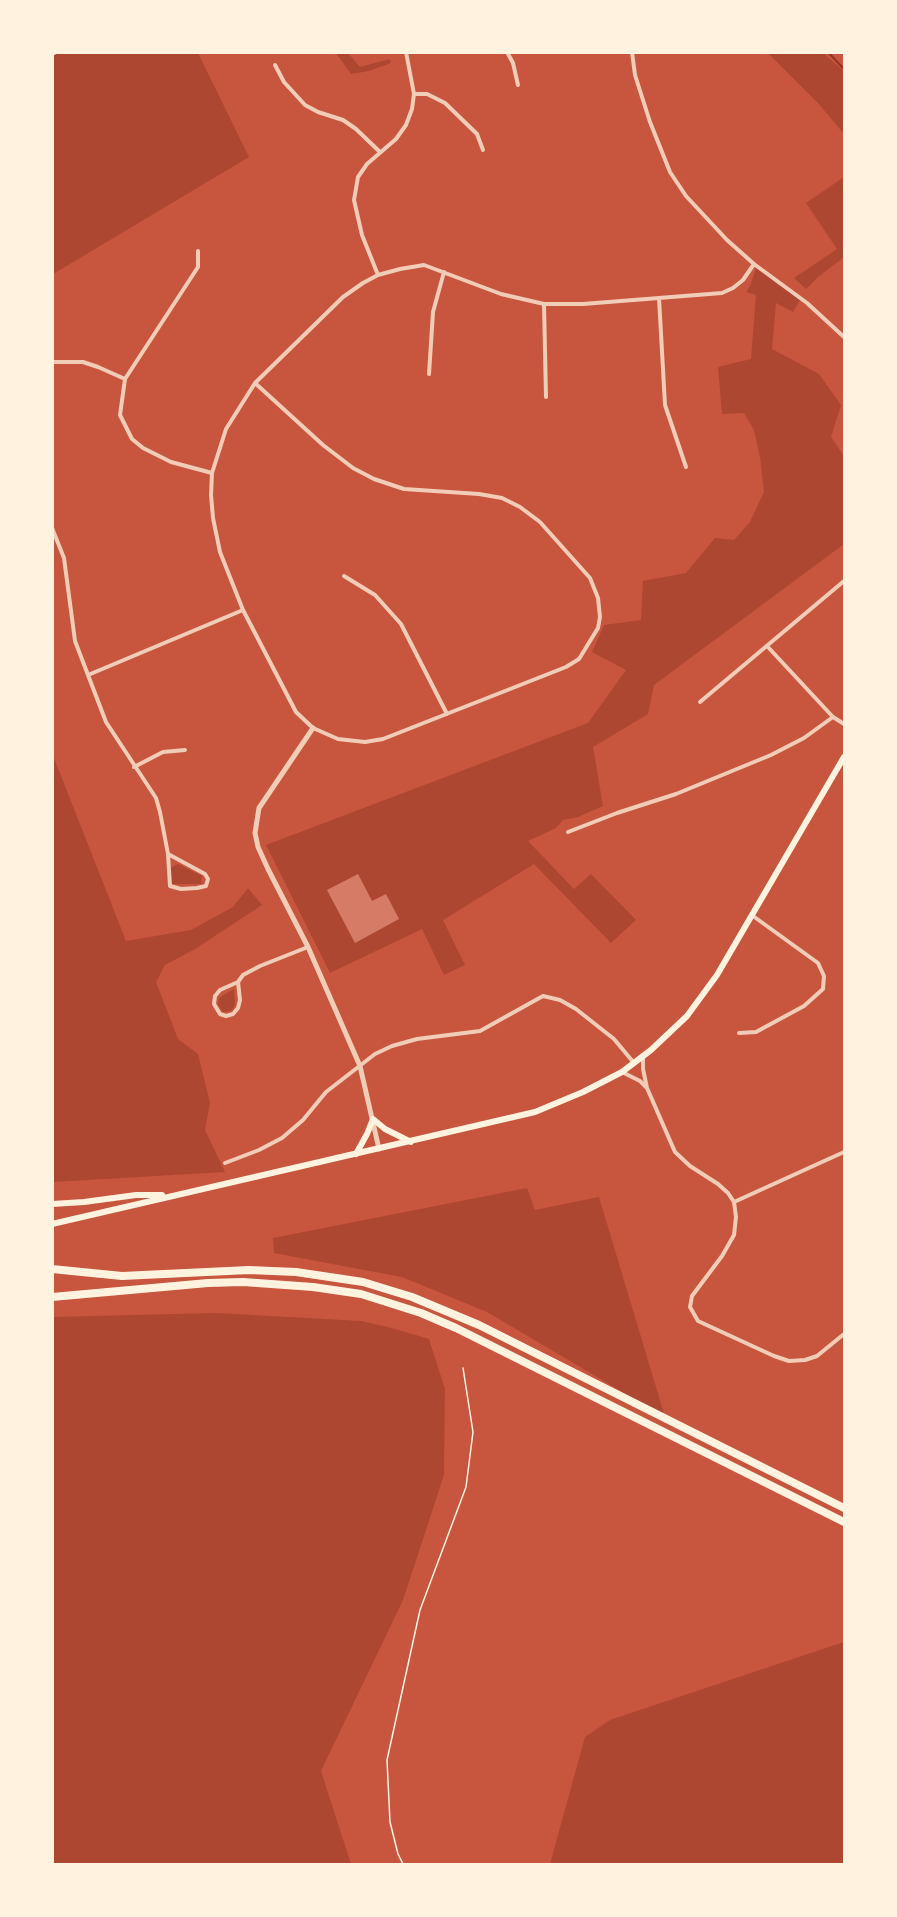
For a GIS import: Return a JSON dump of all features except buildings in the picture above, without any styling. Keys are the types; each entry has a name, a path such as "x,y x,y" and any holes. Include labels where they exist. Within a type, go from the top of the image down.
{"highway":[{"path":"52,1269 122,1276 249,1270 296,1272 363,1282 412,1297 479,1325 844,1508"},
{"path":"52,1297 208,1282 312,1287 361,1294 421,1313 456,1328 844,1522"}],"main road":[{"path":"52,1224 534,1112 583,1092 622,1072 687,1016 717,975 844,757"},
{"path":"356,1154 373,1119 385,1129 411,1142"},
{"path":"52,1204 136,1195 169,1195"}],"street":[{"path":"378,275 362,235 354,200 358,177 367,164 396,139 406,125 412,109 414,94 405,52"},
{"path":"507,52 513,63 518,85"},
{"path":"632,52 635,75 650,122 670,172 686,196 708,221 754,264 807,303 844,337"},
{"path":"275,65 284,82 304,105 343,120 380,152"},
{"path":"414,94 427,94 445,103 477,134 483,150"},
{"path":"198,251 198,267 125,379 120,415 132,439 143,448 171,462 212,473"},
{"path":"255,383 323,445 353,468 374,479 404,489 479,494 502,498 520,507 540,522 590,578 598,598 600,617 598,628 579,659 555,672 383,739 365,742 338,739 313,728 296,712 243,610 220,552 213,518 212,473 226,429 255,383 343,297 378,275 400,268 424,265 464,282 501,294 544,304 583,304 722,293 743,280 754,264"},
{"path":"429,374 433,312 444,272"},
{"path":"659,298 665,405 686,467"},
{"path":"544,304 546,397"},
{"path":"52,362 83,362 125,379"},
{"path":"52,528 64,558 75,641 87,675 106,722 156,798 168,854 170,886 181,889 206,886 208,879 205,874 168,854"},
{"path":"344,576 375,594 401,624 447,714"},
{"path":"700,702 844,581"},
{"path":"87,675 243,610"},
{"path":"767,646 833,717 844,724"},
{"path":"568,832 676,794 771,755 804,738 833,717"},
{"path":"313,728 260,807 255,833 258,847 308,947 360,1066 379,1149"},
{"path":"134,767 163,752 186,750"},
{"path":"739,1033 756,1032 804,1006 823,989 824,976 818,963 753,916"},
{"path":"238,982 240,1000 238,1008 233,1014 226,1016 220,1014 214,1004 215,996 220,990 238,982 243,975 260,966 308,947"},
{"path":"225,1163 282,1138 303,1120 326,1092 360,1066 392,1046 417,1039 480,1031 543,996 560,1000 576,1009 614,1039 634,1063"},
{"path":"643,1056 647,1088 675,1152 690,1166 718,1184 734,1202 736,1217 734,1234 722,1256 692,1296 690,1307 698,1322 789,1361 818,1356 844,1334"},
{"path":"622,1072 640,1081 647,1088"},
{"path":"734,1202 844,1152"}],"path":[{"path":"52,55 59,52"},
{"path":"403,1864 398,1854 390,1822 387,1760 420,1610 466,1487 473,1432 463,1368"}],"shaded area":[{"path":"52,53 198,53 249,157 53,274"},
{"path":"336,53 348,53 360,67 390,59 391,63 369,71 351,74"},
{"path":"768,53 823,53 844,71 844,134 818,103"},
{"path":"844,177 844,257 806,289 794,278 837,249 806,203"},
{"path":"756,268 800,300 793,312 776,303 772,349 819,374 841,405 831,437 844,456 844,544 654,685 648,714 593,747 603,806 578,817 563,820 556,828 528,841 574,889 591,874 636,920 611,943 534,864 443,920 465,965 444,975 422,929 330,973 266,845 588,723 626,670 592,652 604,625 641,620 643,581 686,573 715,538 734,540 750,522 764,492 760,457 754,430 744,413 722,414 718,367 751,359 756,295 746,292"},
{"path":"52,753 126,941 191,930 233,907 248,888 262,905 195,949 165,965 156,982 178,1039 198,1054 210,1103 205,1130 225,1172 53,1182"},
{"path":"178,864 202,876 201,884 172,884 170,868"},
{"path":"234,989 235,1005 231,1011 223,1012 218,1004 219,998"},
{"path":"527,1188 535,1210 599,1197 665,1417 487,1312 402,1277 274,1253 273,1238"},
{"path":"216,1313 361,1321 429,1339 445,1389 444,1475 403,1600 321,1771 351,1864 53,1864 53,1317"},
{"path":"844,1642 844,1864 550,1864 585,1737 610,1720"}],"waterway":[{"path":"828,52 844,69"}]}
